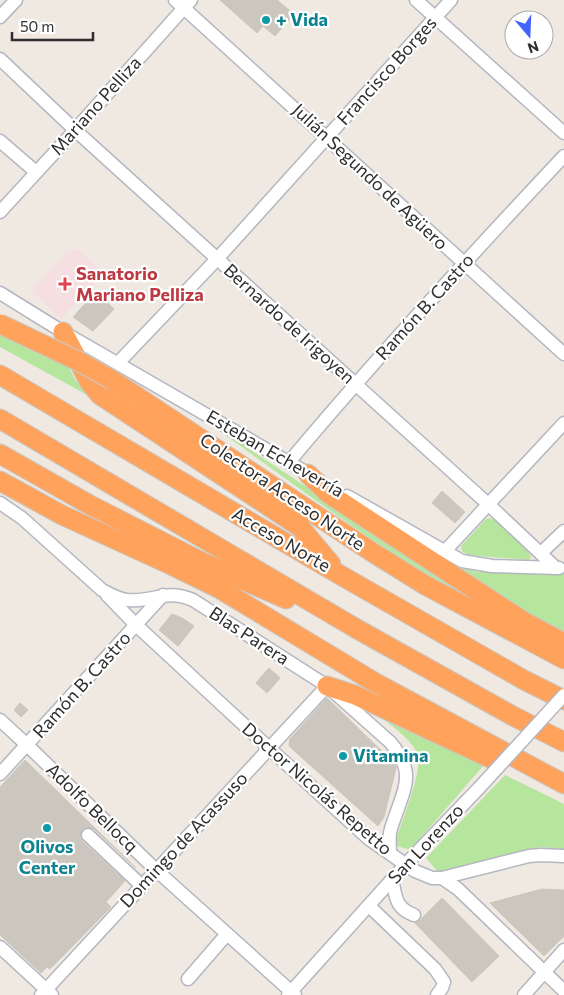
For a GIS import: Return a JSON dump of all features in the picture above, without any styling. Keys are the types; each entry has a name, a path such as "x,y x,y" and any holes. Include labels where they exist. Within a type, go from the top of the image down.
{"highway":[{"name":"Colectora Acceso Norte","path":"0,324 80,362 115,371 372,552 417,580 564,660"},
{"path":"63,332 90,383 100,395 300,527 342,576"},
{"name":"Acceso Norte","path":"0,375 342,576 524,680 564,700"},
{"path":"0,419 357,629 513,716 564,742"},
{"path":"0,454 90,505 202,562 357,629"},
{"path":"308,474 330,494 523,621 564,643"},
{"path":"0,481 62,516 220,589 374,682 564,784"},
{"path":"327,686 355,695 564,791"}],"street":[{"path":"0,17 16,0"},
{"path":"416,0 564,133"},
{"name":"Francisco Borges","path":"115,371 452,0"},
{"name":"Mariano Pelliza","path":"0,212 75,130 183,3"},
{"name":"Julián Segundo de Agüero","path":"183,3 326,137 564,354"},
{"name":"Bernardo de Irigoyen","path":"0,59 75,130 541,553 560,568"},
{"path":"0,141 36,172"},
{"name":"Ramón B. Castro","path":"289,462 355,384 564,156"},
{"name":"Esteban Echeverría","path":"0,293 63,332 115,371 289,462 462,561 475,564 560,568"},
{"path":"445,551 564,423"},
{"name":"Blas Parera","path":"0,503 22,518 102,590 115,597 129,600 149,599 163,595 182,596 203,606 327,686 390,742 399,752 408,773 390,833 390,853"},
{"path":"541,553 564,531"},
{"name":"Doctor Nicolás Repetto","path":"102,590 136,625 369,839 422,875 442,878 458,888 564,991"},
{"name":"Ramón B. Castro","path":"0,774 163,595"},
{"name":"Domingo de Acassuso","path":"46,993 156,870 327,686"},
{"name":"San Lorenzo","path":"292,994 392,879 564,695"},
{"name":"Adolfo Bellocq","path":"0,720 156,870 292,994"},
{"path":"88,835 142,886"},
{"path":"442,878 529,856 541,854 564,856"},
{"path":"392,879 397,902 404,911 414,915"},
{"path":"369,906 435,969 444,982 437,995"},
{"path":"188,979 228,934"},
{"path":"0,947 46,993"},
{"path":"524,995 564,950"}],"shaded area":[{"name":"Sanatorio Mariano Pelliza","path":"79,250 96,266 100,277 61,319 31,291 68,251"}],"green space":[{"path":"0,334 67,364 75,379 89,396 0,347"},
{"path":"199,416 490,608 452,588 377,543"},
{"path":"489,518 496,520 528,552 531,557 529,560 468,555 462,551 461,546"},
{"path":"410,538 461,568 478,572 564,574 564,634 519,611"},
{"path":"368,708 484,765 410,850 394,845 414,787 418,756 415,749 404,736"},
{"path":"505,775 564,804 564,849 542,847 444,872 437,871 426,858"}],"building":[{"name":"+ Vida","path":"220,0 277,0 294,14 275,36 263,26 257,33"},
{"path":"94,294 104,304 106,301 114,309 93,331 73,317"},
{"path":"442,491 465,512 455,523 432,503"},
{"path":"172,614 194,626 178,646 159,630"},
{"path":"269,668 280,678 267,693 256,683"},
{"name":"Vitamina","path":"327,698 395,764 396,768 384,817 378,826 289,746 290,739"},
{"path":"20,703 28,710 21,717 14,710"},
{"name":"Olivos Center","path":"25,760 136,868 94,829 86,827 82,830 80,837 82,841 125,881 106,902 111,907 50,969 47,967 41,973 0,935 0,787"},
{"path":"542,889 564,890 564,936 544,956 490,903"},
{"path":"442,898 499,956 472,982 415,923"}],"place":[{"name":"+ Vida","path":"266,20"},
{"name":"Sanatorio Mariano Pelliza","path":"65,284"},
{"name":"Vitamina","path":"343,756"},
{"name":"Olivos Center","path":"47,828"}]}
